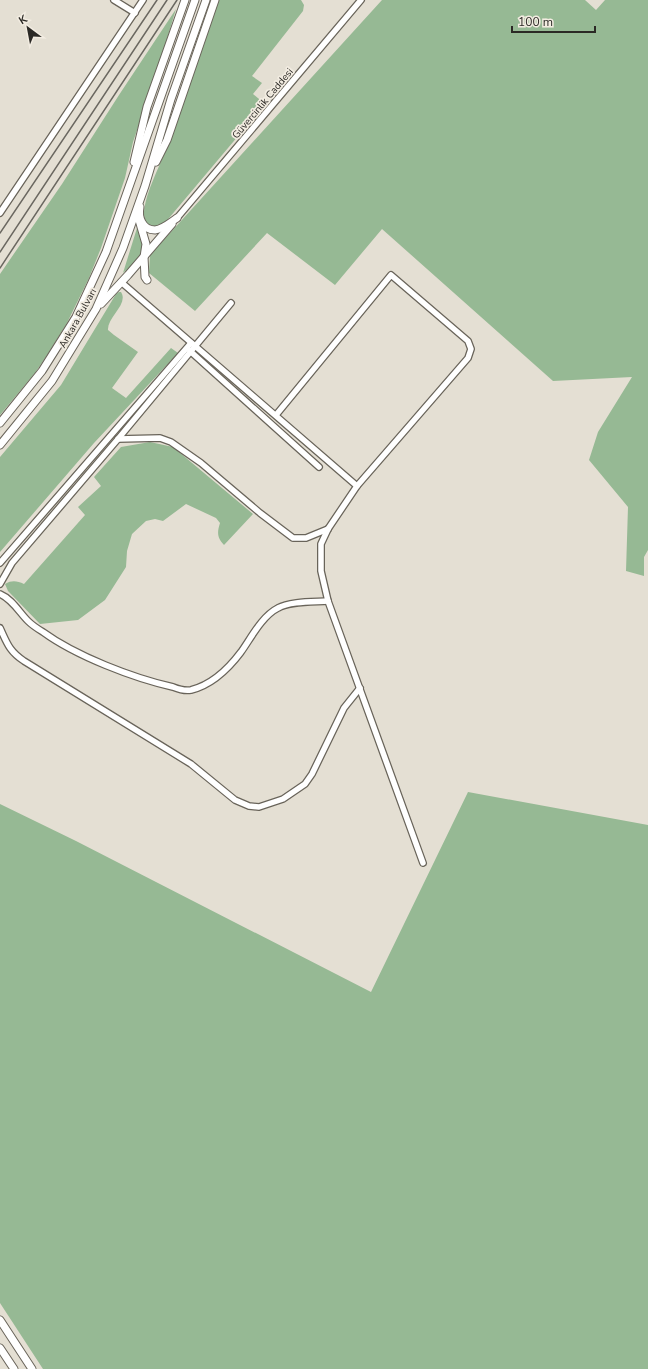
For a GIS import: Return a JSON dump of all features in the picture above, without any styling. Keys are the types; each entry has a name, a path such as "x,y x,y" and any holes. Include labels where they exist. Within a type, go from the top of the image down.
{"main road":[{"name":"Ankara Bulvarı","path":"128,192 147,107 185,0"},
{"name":"Ankara Bulvarı","path":"0,423 42,371 76,317 106,252 195,0"},
{"name":"Ankara Bulvarı","path":"0,445 52,381 96,309 123,248 145,186 171,99 206,0"},
{"name":"Ankara Bulvarı","path":"145,186 167,140 215,0"},
{"path":"145,186 139,212 139,221 146,244 144,257 145,277 147,280"},
{"path":"139,212 140,220 143,224 148,228 155,230 164,227 177,218"},
{"path":"96,309 144,257 177,218"},
{"path":"0,1320 32,1369"},
{"path":"0,1348 14,1369"}],"street":[{"path":"114,0 135,13"},
{"path":"0,213 143,0"},
{"name":"Güvercinlik Caddesi","path":"177,218 361,0"},
{"path":"276,415 391,275 468,341 471,350 468,358 357,486 328,529 320,544 321,572 328,602 423,863"},
{"path":"121,282 357,486"},
{"path":"0,584 12,563 192,352 231,303"},
{"path":"0,563 191,342"},
{"path":"186,348 319,467"},
{"path":"118,439 160,438 171,442 201,463 260,513 293,538 306,538 328,529"},
{"path":"0,594 12,603 29,622 45,634 94,660 154,682 174,688 190,690 208,683 222,672 240,652 255,630 278,608 299,603 328,602"},
{"path":"0,628 13,653 18,657 191,764 236,800 249,806 259,807 283,799 306,784 344,708 360,688"}],"green space":[{"path":"219,0 301,0 304,5 303,11 252,76 262,83 253,94 265,104 164,224 151,226 146,222 144,215 146,200 179,114"},
{"path":"382,0 585,0 596,10 605,0 648,0 648,550 644,557 644,576 626,571 628,507 589,460 598,432 632,377 553,381 382,229 335,285 267,233 195,311 149,273 150,255"},
{"path":"176,9 133,142 125,178 89,278 67,323 49,352 35,373 0,415 0,274 62,184"},
{"path":"137,228 142,239 142,251 136,260 123,273"},
{"path":"121,292 123,297 122,301 111,320 108,330 138,352 112,388 126,398 171,348 178,353 94,443 0,552 0,457 61,385 116,294"},
{"path":"150,442 173,447 253,514 224,545 219,537 218,532 220,523 216,518 186,504 163,521 155,519 146,521 132,534 127,551 126,567 105,600 78,620 40,624 8,591 5,584 14,581 24,584 85,515 78,507 101,486 94,477 121,447"},
{"path":"468,792 648,825 648,1369 43,1369 0,1303 0,804 76,841 371,992"}],"railway":[{"path":"0,233 157,0"},
{"path":"0,252 167,0"},
{"path":"0,268 177,0"}]}
